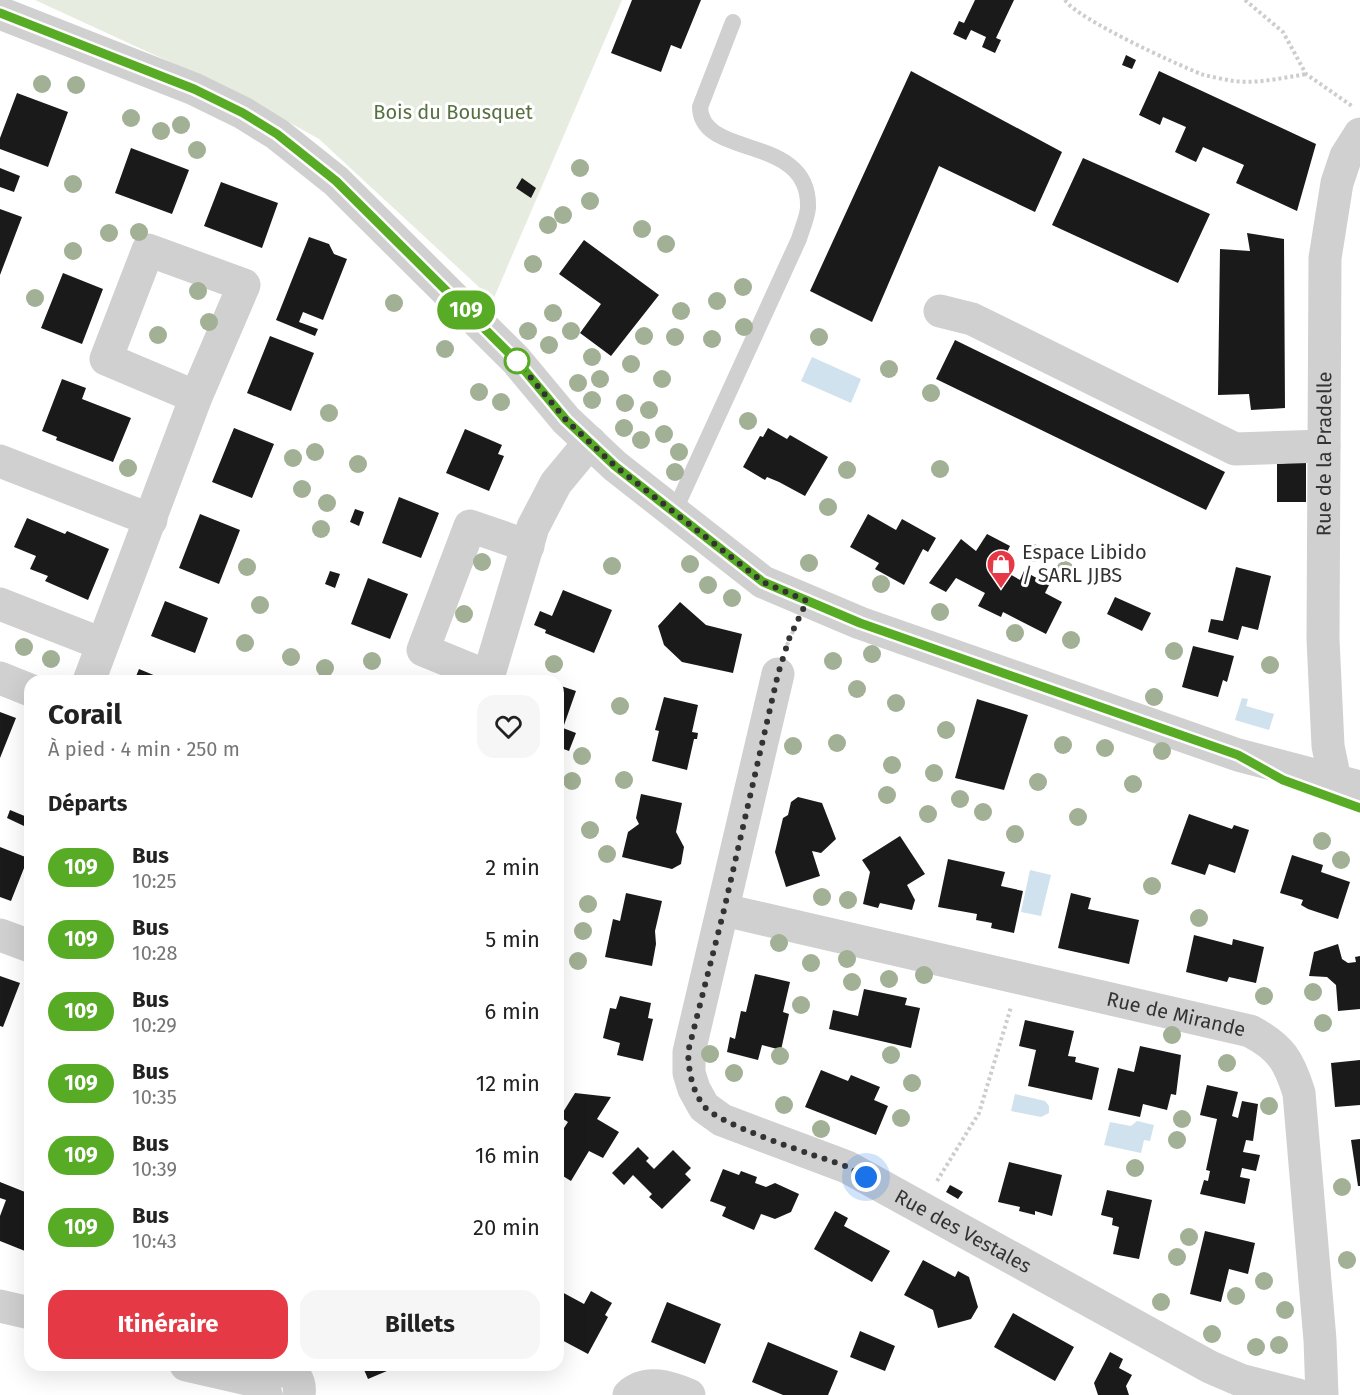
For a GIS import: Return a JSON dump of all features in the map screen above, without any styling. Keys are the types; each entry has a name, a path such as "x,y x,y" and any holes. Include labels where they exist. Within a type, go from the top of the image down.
{"street":[{"path":"0,13 194,89 243,113 277,134 336,181 516,360 566,420 674,512 763,582 860,623 1238,755 1347,784"},
{"name":"Rue de la Pradelle","path":"1347,784 1328,746 1323,639 1325,258 1337,183 1346,156 1360,134"},
{"path":"91,675 196,397 244,285 148,250 106,359 196,397"},
{"path":"940,311 972,319 1235,449 1324,446"},
{"path":"489,675 528,546 546,500 590,442"},
{"path":"0,461 151,520"},
{"path":"479,675 423,650 470,526 528,546"},
{"path":"0,604 102,644"},
{"name":"Rue des Vestales","path":"778,674 724,910 688,1052 689,1073 704,1107 722,1120 848,1167 1210,1367 1240,1380 1298,1395"},
{"path":"0,678 24,688"},
{"path":"1238,755 1283,780 1360,808"},
{"name":"Rue de Mirande","path":"724,910 1250,1031 1270,1041 1291,1070 1299,1093 1320,1340 1322,1395"},
{"path":"0,935 24,944"},
{"path":"0,1306 24,1312"},
{"path":"220,1371 281,1382"},
{"path":"629,1395 648,1386 666,1386 689,1395"}],"lane":[{"path":"674,512 800,239 808,210 807,190 801,174 787,161 709,130 700,116 700,107 733,22"}],"path":[{"path":"1065,0 1070,7 1094,23 1203,75 1234,81 1264,81 1306,74"},
{"path":"1245,0 1282,32 1306,74 1360,111"},
{"path":"778,674 789,639 807,601"},
{"path":"922,1207 979,1113 1019,977"}],"green space":[{"name":"Bois du Bousquet","path":"35,0 622,0 493,300 319,139 235,92"}],"water":[{"path":"812,357 861,379 851,403 801,381"},
{"path":"1242,698 1248,699 1246,706 1274,714 1269,730 1235,720"},
{"path":"1030,870 1051,875 1041,916 1021,912"},
{"path":"1015,1094 1045,1101 1049,1106 1049,1113 1041,1117 1011,1111"},
{"path":"1137,1121 1154,1125 1150,1141 1144,1140 1141,1153 1104,1145 1110,1122 1131,1126"}],"building":[{"path":"632,0 701,0 681,49 671,45 661,72 611,53"},
{"path":"975,0 1014,0 996,38 1001,40 995,53 982,47 986,37 971,30 966,40 953,34 959,21 964,23"},
{"path":"1126,55 1136,60 1132,69 1122,65"},
{"path":"911,71 1062,152 1035,212 939,166 872,322 810,291"},
{"path":"1159,71 1316,144 1297,211 1236,183 1244,165 1203,147 1196,162 1175,152 1186,127 1163,117 1160,125 1139,115"},
{"path":"17,93 68,112 48,167 0,149 0,138"},
{"path":"131,148 189,170 172,214 115,193"},
{"path":"1083,158 1210,214 1178,283 1052,225"},
{"path":"0,168 20,176 14,192 0,187"},
{"path":"522,178 536,188 531,198 516,188"},
{"path":"221,182 278,203 262,248 204,226"},
{"path":"0,209 22,217 0,275"},
{"path":"1247,233 1284,239 1285,408 1251,410 1249,394 1218,395 1220,249 1250,251"},
{"path":"309,237 329,244 334,254 347,259 323,320 303,312 299,322 318,329 315,336 276,320"},
{"path":"584,240 659,295 611,356 580,333 601,304 559,274"},
{"path":"63,273 103,289 82,344 41,328"},
{"path":"270,336 314,353 291,411 247,393"},
{"path":"955,340 1225,472 1206,510 936,379"},
{"path":"62,379 86,388 82,399 131,418 113,462 56,440 57,437 42,431"},
{"path":"234,428 274,444 252,498 212,482"},
{"path":"768,428 787,439 790,435 828,457 805,496 767,477 765,480 743,467 760,436 763,437"},
{"path":"465,429 502,445 498,454 504,456 489,491 446,473"},
{"path":"1306,461 1306,502 1277,502 1277,464"},
{"path":"399,497 439,513 421,558 382,543"},
{"path":"355,509 364,512 359,526 350,522"},
{"path":"200,514 240,530 219,584 179,568"},
{"path":"868,514 896,530 902,519 936,538 928,552 923,549 904,585 875,569 879,563 850,547"},
{"path":"27,518 65,534 67,531 109,549 88,600 45,581 48,576 30,569 36,556 14,547"},
{"path":"987,534 1010,546 999,568 1020,580 1024,571 1049,585 1045,593 1062,602 1046,634 1003,612 1001,617 978,606 985,593 956,578 946,592 929,583 961,539 976,551"},
{"path":"1236,567 1271,576 1258,630 1242,626 1238,640 1208,632 1211,619 1223,621"},
{"path":"330,571 340,574 335,588 325,584"},
{"path":"368,578 408,594 390,639 351,624"},
{"path":"563,590 612,610 594,653 545,633 546,630 534,625 540,611 552,616"},
{"path":"1115,597 1151,613 1142,631 1107,614"},
{"path":"165,601 208,618 195,653 151,636"},
{"path":"680,602 706,625 742,634 733,673 682,662 664,645 658,626"},
{"path":"1193,646 1234,656 1227,682 1223,680 1218,697 1182,687"},
{"path":"139,669 154,675 136,675"},
{"path":"564,687 576,691 564,725"},
{"path":"664,697 698,705 692,732 698,733 697,739 694,739 687,770 652,761 659,731 655,730"},
{"path":"977,699 1028,715 1004,790 955,778"},
{"path":"0,712 16,718 0,758"},
{"path":"564,728 576,733 569,751 564,749"},
{"path":"641,794 682,803 676,832 684,847 681,864 672,869 622,857 628,832 639,824 636,818"},
{"path":"798,797 822,803 836,839 821,853 812,851 820,876 786,887 775,852 783,818 788,815 791,802"},
{"path":"10,810 24,816 24,826 7,818"},
{"path":"1189,814 1232,829 1234,825 1249,830 1235,873 1209,864 1205,875 1171,864"},
{"path":"900,836 925,874 907,885 915,900 912,910 880,903 878,908 863,904 870,872 862,860"},
{"path":"0,847 24,856 24,868 11,901 0,897"},
{"path":"1292,855 1323,865 1321,872 1350,882 1338,919 1308,909 1301,905 1303,900 1280,893"},
{"path":"948,859 1005,872 1001,886 1023,891 1014,933 991,928 992,923 976,920 977,914 938,907"},
{"path":"626,893 662,901 655,931 656,944 652,966 605,957 613,919 620,921"},
{"path":"1071,893 1091,898 1088,909 1139,920 1129,964 1058,948"},
{"path":"1194,935 1232,945 1233,939 1264,947 1256,983 1229,977 1227,982 1186,972"},
{"path":"1338,944 1342,959 1348,963 1356,962 1355,957 1360,956 1360,1009 1338,1011 1336,985 1327,977 1309,976 1314,952"},
{"path":"755,974 790,982 783,1012 789,1014 781,1050 762,1045 758,1060 727,1052 730,1037 735,1039 741,1011 746,1012"},
{"path":"0,976 20,983 3,1027 0,1026"},
{"path":"864,989 907,998 905,1005 920,1008 911,1048 829,1029 833,1010 858,1016"},
{"path":"620,996 651,1003 648,1018 653,1019 643,1061 617,1055 620,1043 603,1038 610,1008 616,1009"},
{"path":"1025,1020 1074,1031 1068,1056 1076,1057 1075,1062 1099,1068 1092,1100 1028,1086 1036,1050 1019,1046"},
{"path":"1140,1046 1181,1055 1176,1095 1171,1094 1167,1110 1143,1104 1140,1117 1108,1110 1118,1068 1134,1072"},
{"path":"1360,1060 1360,1105 1335,1107 1331,1063"},
{"path":"821,1070 848,1081 851,1075 880,1087 874,1100 888,1106 876,1135 805,1107"},
{"path":"1207,1085 1238,1092 1232,1116 1238,1118 1242,1101 1258,1104 1253,1141 1246,1140 1243,1152 1260,1155 1256,1171 1242,1168 1240,1177 1250,1179 1245,1204 1200,1194 1204,1180 1208,1181 1210,1171 1206,1170 1217,1119 1200,1115"},
{"path":"575,1093 611,1097 597,1119 619,1132 603,1158 589,1151 571,1181 564,1177 564,1128 568,1122 564,1120 564,1111"},
{"path":"1360,1139 1360,1186 1358,1186 1351,1140"},
{"path":"638,1147 649,1158 646,1161 654,1169 673,1150 691,1168 685,1174 691,1180 662,1209 649,1197 652,1194 633,1175 624,1185 612,1173"},
{"path":"1009,1162 1062,1175 1052,1216 1035,1211 1035,1215 1019,1211 1020,1207 998,1202"},
{"path":"723,1169 739,1175 741,1171 757,1177 755,1183 766,1187 775,1183 799,1194 791,1212 775,1219 761,1214 754,1230 722,1216 726,1207 710,1201"},
{"path":"0,1182 24,1192 24,1251 0,1241 0,1216 6,1200 0,1198"},
{"path":"950,1185 963,1192 958,1199 946,1192"},
{"path":"1107,1190 1152,1200 1139,1259 1113,1254 1119,1227 1112,1225 1113,1218 1101,1215"},
{"path":"835,1211 848,1218 844,1226 890,1251 872,1282 814,1249"},
{"path":"1205,1231 1255,1243 1248,1274 1229,1269 1221,1302 1190,1294"},
{"path":"923,1260 955,1277 958,1271 969,1277 978,1307 971,1319 938,1328 933,1310 904,1295"},
{"path":"591,1291 612,1303 605,1315 608,1317 588,1354 564,1341 564,1293 584,1304"},
{"path":"667,1302 721,1324 705,1364 651,1342"},
{"path":"1013,1313 1074,1347 1055,1381 994,1347"},
{"path":"860,1331 895,1346 885,1371 850,1357"},
{"path":"768,1342 838,1371 828,1395 783,1395 752,1382"},
{"path":"1110,1352 1123,1359 1119,1368 1132,1375 1126,1386 1129,1395 1098,1395 1094,1383"},
{"path":"365,1371 387,1371 368,1379"}],"bus line":[{"name":"109","path":"0,13 194,89 243,113 277,134 336,181 516,360 566,420 615,466 763,582 860,623 1132,716 1238,755 1283,780 1360,808"}],"place":[{"name":"Espace Libido / SARL JJBS","path":"1001,590"}],"route":[{"path":"517,361 566,420 615,466 763,582 807,601 789,639 778,674 724,910 688,1052 689,1073 694,1089 704,1107 722,1120 848,1167 866,1177"}]}
